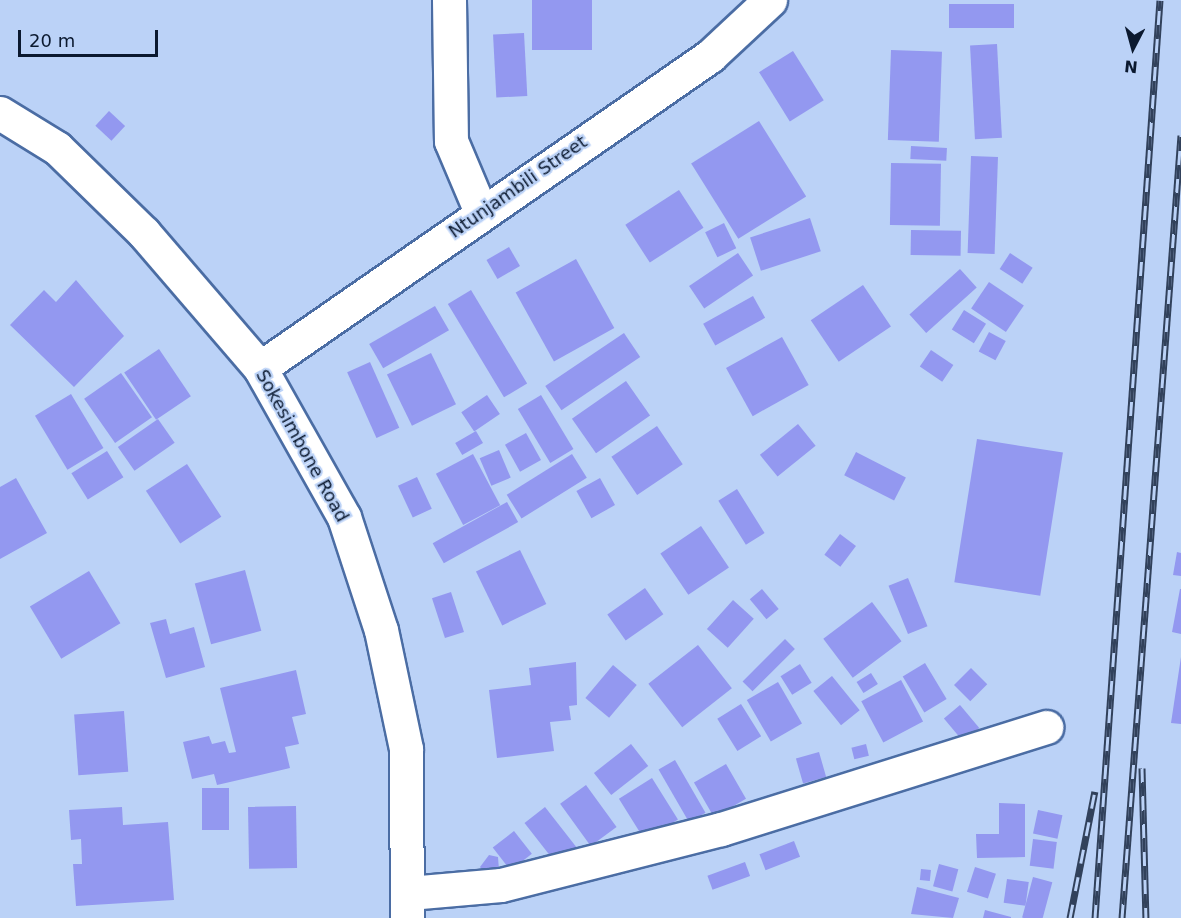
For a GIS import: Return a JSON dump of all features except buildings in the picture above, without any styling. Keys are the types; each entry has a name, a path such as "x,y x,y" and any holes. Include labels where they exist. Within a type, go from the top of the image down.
{"street":[{"path":"449,0 451,141 481,212"},
{"name":"Ntunjambili Street","path":"260,368 481,212 710,56 770,0"},
{"name":"Sokesimbone Road","path":"0,113 57,148 144,233 260,368 344,517 381,630 406,749 408,906"},
{"path":"408,906 722,829 1046,727"}],"railway":[{"path":"1095,918 1160,0"},
{"path":"1122,918 1181,135"},
{"path":"1142,768 1146,918"},
{"path":"1070,918 1095,791"}]}
